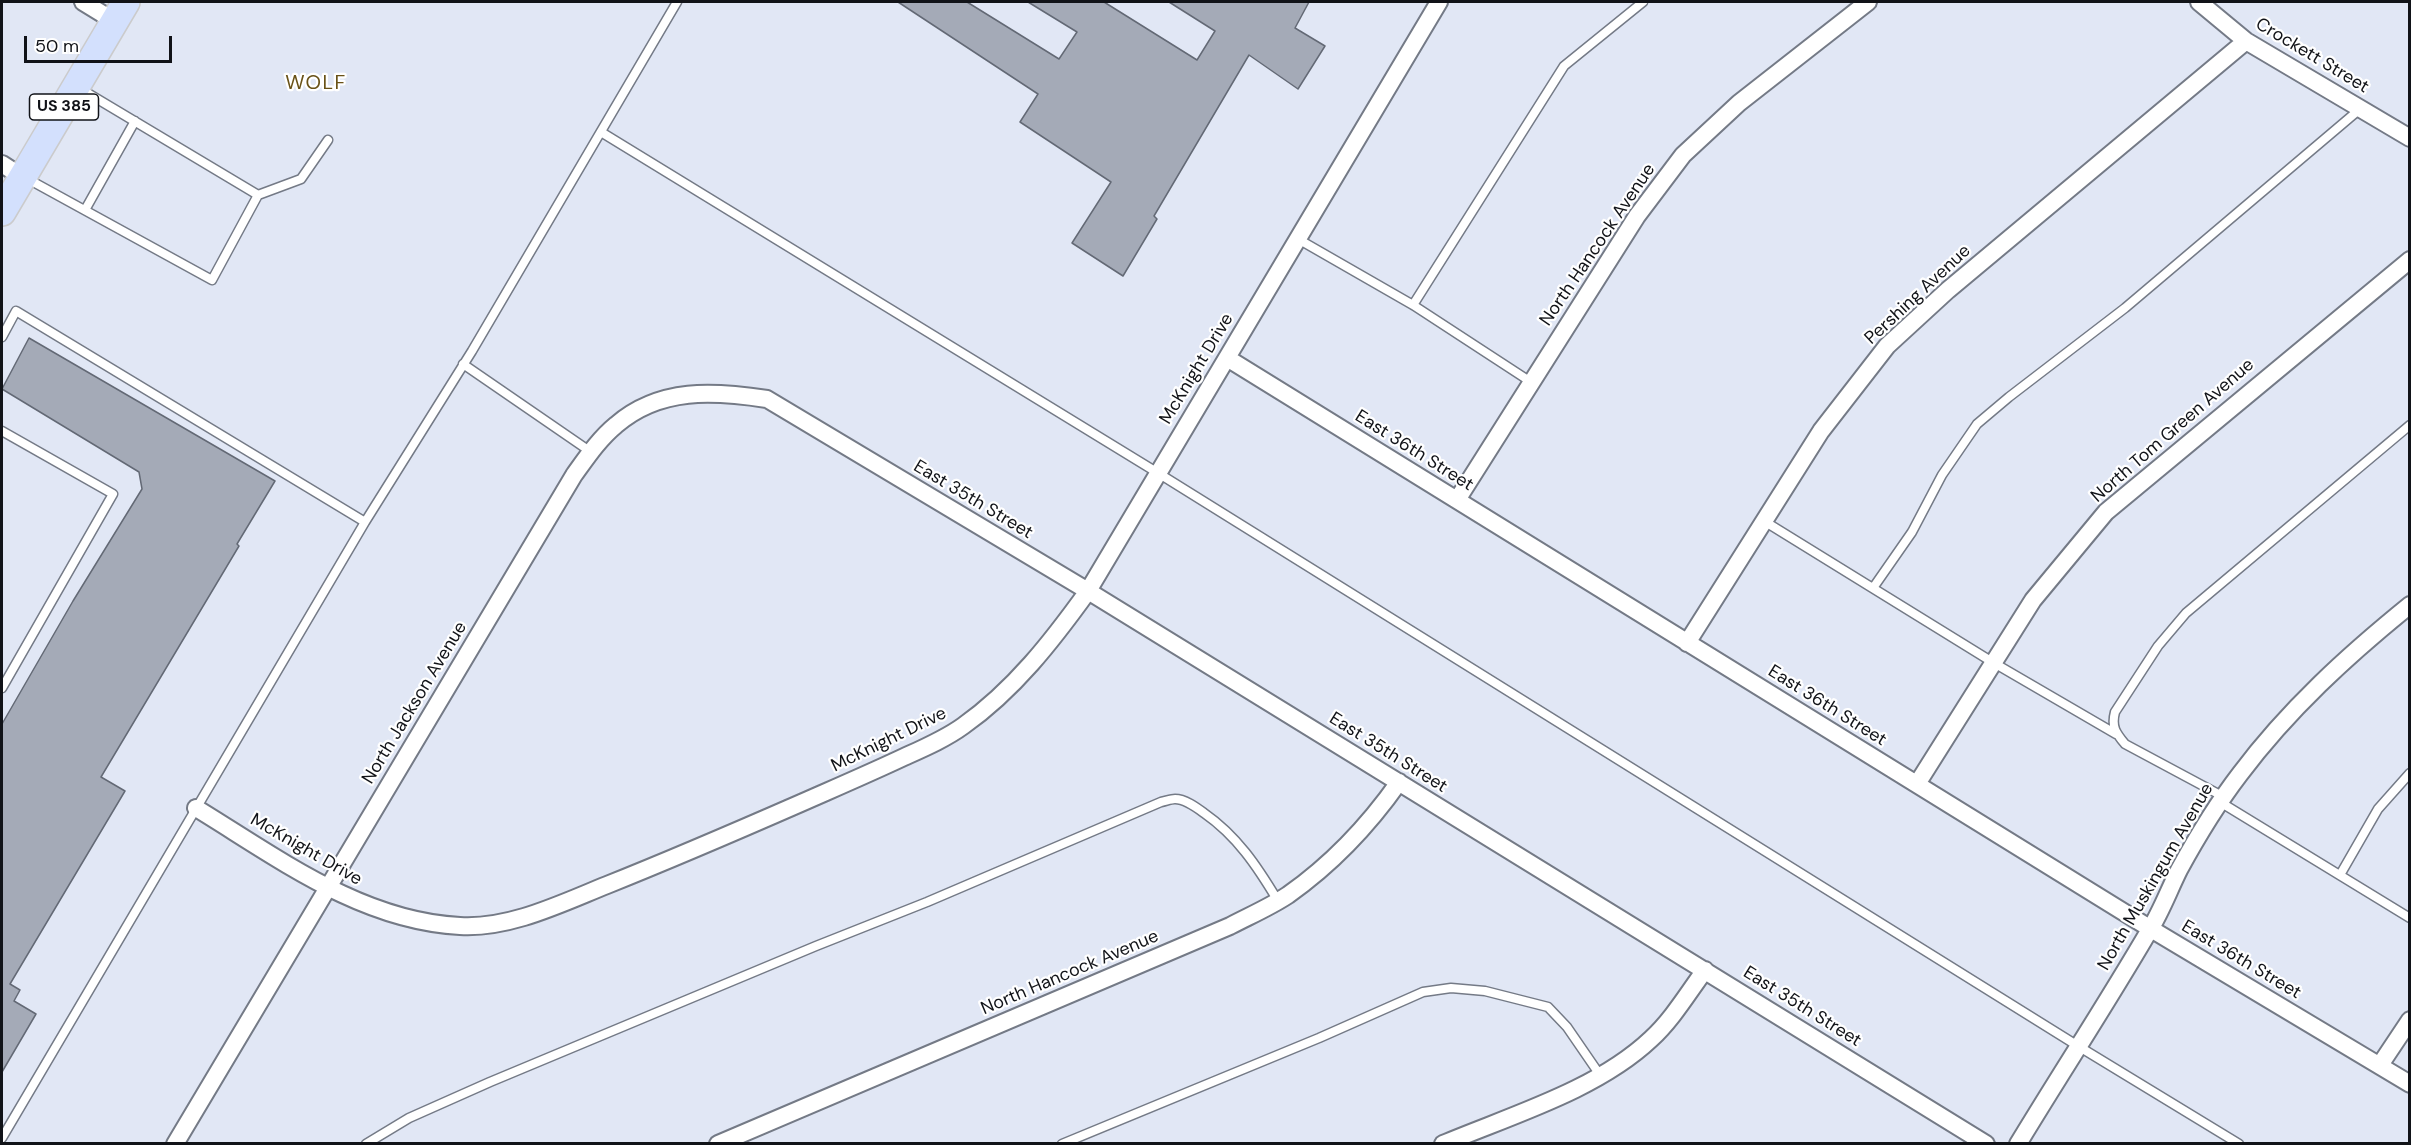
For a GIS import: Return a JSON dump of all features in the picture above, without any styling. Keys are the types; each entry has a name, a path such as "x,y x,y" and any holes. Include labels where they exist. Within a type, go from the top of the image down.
{"main road":[{"name":"US 385","path":"2,212 12,170 76,86 120,11"}],"street":[{"path":"83,2 120,11"},
{"name":"McKnight Drive","path":"196,808 328,888 397,916 432,924 485,925 518,918 566,902 669,861 849,782 962,728 993,703 1027,670 1088,591 1439,2"},
{"name":"North Hancock Avenue","path":"1456,500 1637,216 1683,155 1739,103 1868,2"},
{"name":"Crockett Street","path":"2199,2 2246,41 2409,138"},
{"name":"Pershing Avenue","path":"1688,643 1821,431 1887,346 1948,290 2246,41"},
{"name":"North Tom Green Avenue","path":"1917,784 2033,600 2106,512 2409,260"},
{"name":"East 36th Street","path":"1227,358 2151,929 2409,1084"},
{"name":"North Jackson Avenue","path":"175,1143 574,475 591,452 616,425 631,414 656,402 688,394 722,392 767,399"},
{"name":"East 35th Street","path":"767,399 1088,591 1986,1143"},
{"name":"North Muskingum Avenue","path":"2018,1143 2151,929 2180,870 2222,800 2269,737 2301,702 2409,605"},
{"name":"North Hancock Avenue","path":"718,1143 1230,926 1278,901 1337,857 1380,810 1399,782"},
{"path":"1443,1143 1568,1092 1624,1062 1653,1037 1705,970"},
{"path":"2380,1065 2409,1020"}],"lane":[{"path":"2,1138 365,522 463,364 677,2"},
{"path":"1413,305 1564,66 1642,2"},
{"path":"76,86 258,195"},
{"path":"1873,588 1912,532 1942,475 1977,424 2008,397 2125,308 2360,109"},
{"path":"85,210 135,121"},
{"path":"601,132 1158,473 2078,1046 2239,1143"},
{"path":"12,170 212,280 258,195 301,179 328,140"},
{"path":"1298,239 1413,305 1531,382"},
{"path":"2,337 16,311 365,522"},
{"path":"463,364 591,452"},
{"path":"2116,734 2112,722 2115,712 2158,646 2186,613 2409,424"},
{"path":"2,431 113,494 2,688"},
{"path":"1764,521 1994,663 2116,734 2126,744 2222,800 2409,918"},
{"path":"2340,875 2378,809 2409,773"},
{"path":"366,1143 409,1118 480,1087 816,945 938,898 1161,802 1183,800 1224,827 1248,854 1278,901"},
{"path":"1062,1143 1319,1038 1423,992 1451,988 1485,991 1548,1007 1567,1027 1600,1074"}],"building":[{"path":"898,2 967,2 1059,59 1077,32 1028,2 1104,2 1197,60 1215,31 1169,2 1309,2 1295,28 1325,46 1298,89 1249,55 1154,216 1157,219 1123,276 1072,243 1111,182 1020,122 1038,94"},
{"path":"29,338 275,481 237,544 239,546 101,777 125,791 10,984 20,990 14,1001 36,1014 2,1072 2,724 73,601 142,489 139,472 2,389"}],"district":[{"name":"WOLF","path":"316,84"}]}
